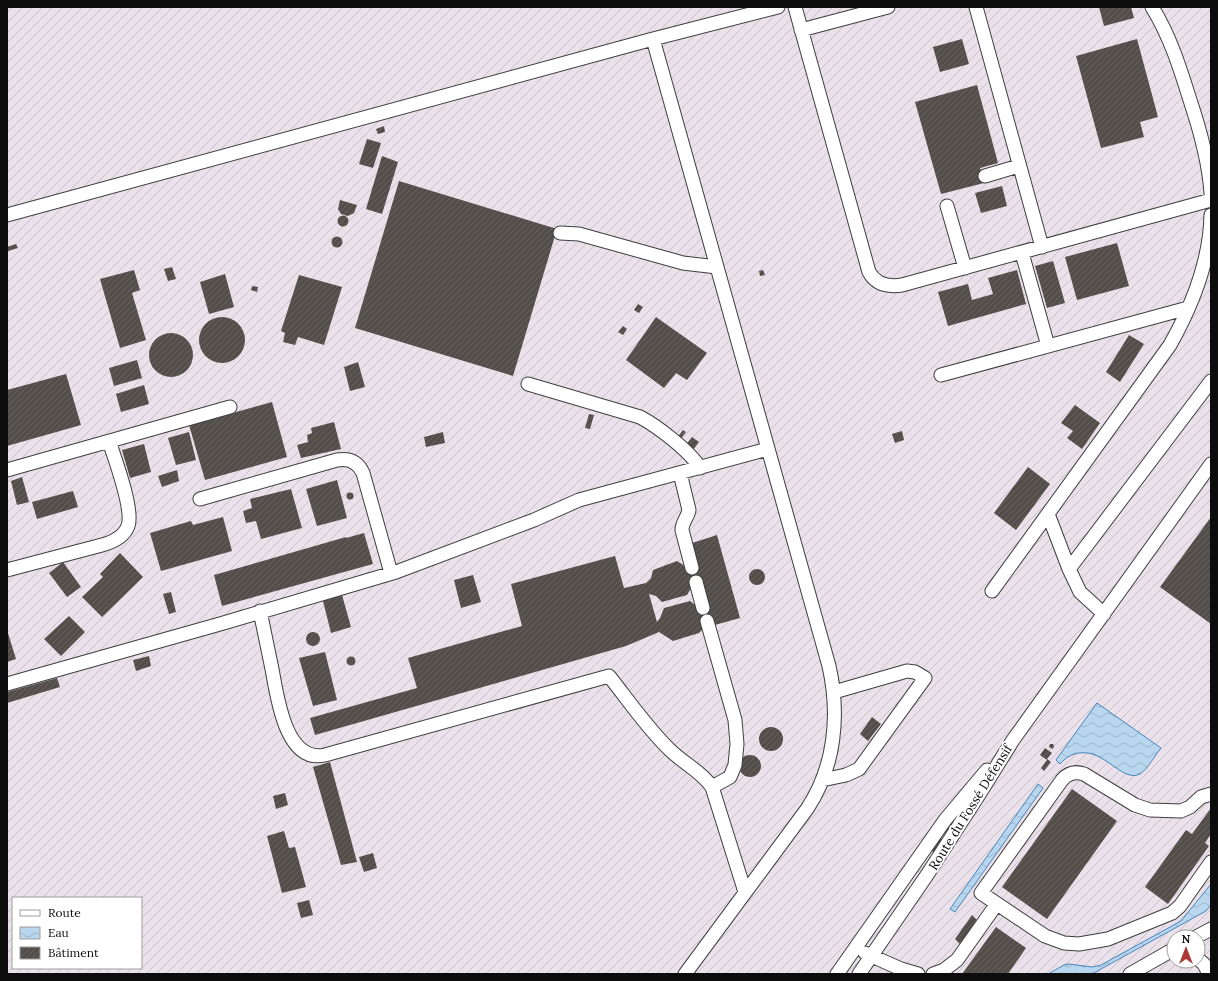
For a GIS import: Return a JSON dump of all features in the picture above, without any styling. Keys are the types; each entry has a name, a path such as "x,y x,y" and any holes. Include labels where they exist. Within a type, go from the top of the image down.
{"street":[{"path":"7,215 653,39 778,7"},
{"path":"795,7 869,272 872,277 881,284 897,286 1211,200"},
{"path":"802,30 888,7"},
{"path":"976,7 1042,247"},
{"path":"1152,7 1173,47 1183,76 1200,134 1209,174 1211,193"},
{"path":"653,39 829,666 834,692 835,717 829,761 822,780 807,809 685,974"},
{"path":"985,176 1019,166"},
{"path":"947,206 965,268"},
{"path":"992,591 1162,358 1188,308 1198,282 1207,248 1211,226 1211,215"},
{"path":"560,233 579,234 683,263 717,267"},
{"path":"1022,253 1048,346"},
{"path":"941,375 1188,308"},
{"path":"1069,569 1211,381"},
{"path":"528,384 640,417 650,423 692,456 700,468"},
{"path":"7,470 230,407"},
{"path":"7,570 102,545 117,540 123,535 129,524 129,513 109,441"},
{"path":"7,684 391,573 534,520 573,502 768,449"},
{"path":"200,499 337,460 343,459 353,461 363,473 391,573"},
{"path":"1013,740 1211,464"},
{"path":"680,473 689,510 688,515 682,524 682,530 692,568"},
{"path":"1048,514 1069,569 1080,592 1104,614"},
{"path":"696,582 703,608"},
{"path":"260,612 286,728 294,742 303,751 315,756 324,755 609,676 658,738 671,751 705,778 712,787 745,892"},
{"path":"707,621 735,720 737,744 735,766 730,777 712,787"},
{"path":"822,780 846,775 859,769 925,678 915,672 907,671 834,692"},
{"name":"Route du Fossé Défensif","path":"837,974 945,820 1013,740"},
{"name":"Route du Fossé Défensif","path":"859,974 964,818 1013,740"},
{"path":"1211,794 1201,797 1181,811 1150,810 1135,805 1084,774 1076,772 1068,774 1062,780 981,894 1045,936 1057,942 1079,944 1101,941 1172,913 1180,906 1211,862"},
{"path":"933,974 944,970 957,960 996,904"},
{"path":"854,948 901,969 918,974"},
{"path":"1130,974 1166,954"}],"shaded area":[{"path":"7,7 1211,7 1211,974 7,974"}],"water":[{"path":"1097,703 1161,748 1140,774 1133,776 1127,774 1105,760 1088,753 1074,754 1066,758 1060,764 1056,760"},
{"path":"1038,784 1043,788 955,912 950,909"},
{"path":"1211,884 1211,905 1206,911 1173,929 1166,929 1181,921"},
{"path":"1166,929 1166,933 1092,974 1048,974 1064,965 1069,964 1092,967 1101,965"}],"building":[{"path":"1099,7 1131,7 1134,18 1104,26"},
{"path":"962,39 969,64 940,72 933,47"},
{"path":"1137,39 1158,117 1140,122 1144,137 1101,148 1076,56"},
{"path":"977,85 998,163 980,168 984,183 941,194 915,102"},
{"path":"384,126 385,132 378,134 376,129"},
{"path":"367,139 381,143 373,168 359,164"},
{"path":"382,156 398,162 382,214 366,209"},
{"path":"399,181 557,229 513,376 355,328"},
{"path":"1002,186 1007,206 981,213 975,193"},
{"path":"340,200 357,205 354,213 348,216 341,214 338,209"},
{"path":"341,216 345,216 347,217 347,225 341,226 338,223 338,219"},
{"path":"335,237 339,237 341,238 341,246 335,247 332,244 332,240"},
{"path":"1117,243 1129,286 1077,300 1065,257"},
{"path":"16,244 18,248 8,251 7,247"},
{"path":"1053,261 1065,303 1047,308 1035,266"},
{"path":"172,267 176,279 168,281 164,269"},
{"path":"134,270 140,290 132,293 146,340 120,348 100,279"},
{"path":"763,270 765,275 760,276 759,271"},
{"path":"1017,270 1026,304 948,326 938,292 968,284 972,300 993,294 988,278"},
{"path":"225,274 234,307 209,314 200,282"},
{"path":"299,275 342,287 324,345 298,337 295,345 283,342 285,333 281,331"},
{"path":"252,286 258,287 257,292 251,290"},
{"path":"638,304 643,307 639,313 634,310"},
{"path":"218,317 226,317 235,321 241,327 245,340 241,353 235,359 226,363 218,363 209,359 203,353 199,344 199,336 203,327 209,321"},
{"path":"656,317 707,353 687,380 676,373 664,388 626,360"},
{"path":"623,326 627,329 623,335 618,332"},
{"path":"167,333 175,333 180,334 187,339 192,346 192,364 187,371 180,376 167,377 159,374 152,367 149,359 149,351 152,343 159,336"},
{"path":"1129,335 1144,344 1120,382 1106,372"},
{"path":"137,360 142,378 114,386 109,368"},
{"path":"358,362 365,387 350,391 344,367"},
{"path":"66,374 81,425 7,446 7,390"},
{"path":"144,385 149,404 121,412 116,394"},
{"path":"272,402 287,457 205,480 189,425"},
{"path":"1075,405 1100,423 1082,449 1067,438 1073,431 1061,423"},
{"path":"589,414 594,415 590,429 585,428"},
{"path":"334,422 341,449 301,458 297,445 308,442 307,435 312,433 311,428"},
{"path":"683,430 686,432 679,441 676,439"},
{"path":"902,431 904,440 895,443 892,434"},
{"path":"189,432 196,460 176,465 168,438"},
{"path":"443,432 445,443 426,447 424,437"},
{"path":"692,437 699,442 693,450 686,445"},
{"path":"144,444 151,472 130,478 122,450"},
{"path":"1028,467 1050,484 1016,530 994,513"},
{"path":"177,470 179,481 162,487 158,476"},
{"path":"22,477 29,502 17,505 11,481"},
{"path":"337,480 347,518 317,526 306,489"},
{"path":"291,489 302,528 261,539 256,521 246,523 243,511 252,508 250,499"},
{"path":"73,491 78,507 37,519 32,502"},
{"path":"350,492 353,493 353,499 350,500 347,499 346,496 347,493"},
{"path":"223,517 232,551 161,571 150,533 191,521 193,525"},
{"path":"1211,517 1211,624 1160,587"},
{"path":"364,533 373,564 222,606 214,575"},
{"path":"717,535 740,618 704,628 699,633 673,641 659,632 626,646 315,735 310,718 417,688 408,658 522,626 511,584 615,556 624,588 646,583 651,578 653,570 677,561 691,570 689,544","holes":["695,581 702,610 690,601 664,608 657,622 649,594 656,596 662,602 687,595"]},
{"path":"120,553 143,577 102,617 82,597 103,577 100,574"},
{"path":"63,562 81,587 67,597 49,573"},
{"path":"757,569 763,571 765,577 763,583 757,585 751,583 749,577 751,571"},
{"path":"473,575 481,602 461,608 454,580"},
{"path":"171,592 176,612 169,614 163,594"},
{"path":"342,595 351,627 331,633 323,601"},
{"path":"69,616 85,632 61,656 44,639"},
{"path":"7,630 16,659 7,662"},
{"path":"310,632 316,632 320,636 320,642 316,646 310,646 306,642 306,636"},
{"path":"325,652 337,700 313,706 299,658"},
{"path":"149,656 151,666 136,671 133,660"},
{"path":"349,657 353,657 355,661 353,665 349,665 347,663 347,659"},
{"path":"57,678 60,687 7,703 7,692"},
{"path":"872,717 881,724 868,741 860,734"},
{"path":"771,727 779,731 783,739 779,747 771,751 763,747 759,739 763,731"},
{"path":"1050,744 1053,744 1053,749 1049,747"},
{"path":"1045,748 1052,753 1047,759 1051,762 1044,771 1041,768 1047,760 1040,755"},
{"path":"750,755 754,756 760,762 760,770 754,776 750,777 746,776 740,770 739,766 740,762 746,756"},
{"path":"330,762 357,862 341,865 313,767"},
{"path":"1072,789 1117,821 1047,919 1002,887"},
{"path":"285,793 288,805 276,809 273,796"},
{"path":"1211,808 1211,834 1205,843 1209,846 1168,904 1145,887 1186,830 1192,834"},
{"path":"284,831 289,848 295,847 306,887 282,893 267,836"},
{"path":"938,837 943,840 935,853 930,850"},
{"path":"373,853 377,868 364,872 359,857"},
{"path":"309,900 313,915 301,918 297,903"},
{"path":"972,915 977,920 960,944 955,939"},
{"path":"996,927 1026,948 1008,974 962,974"}]}
